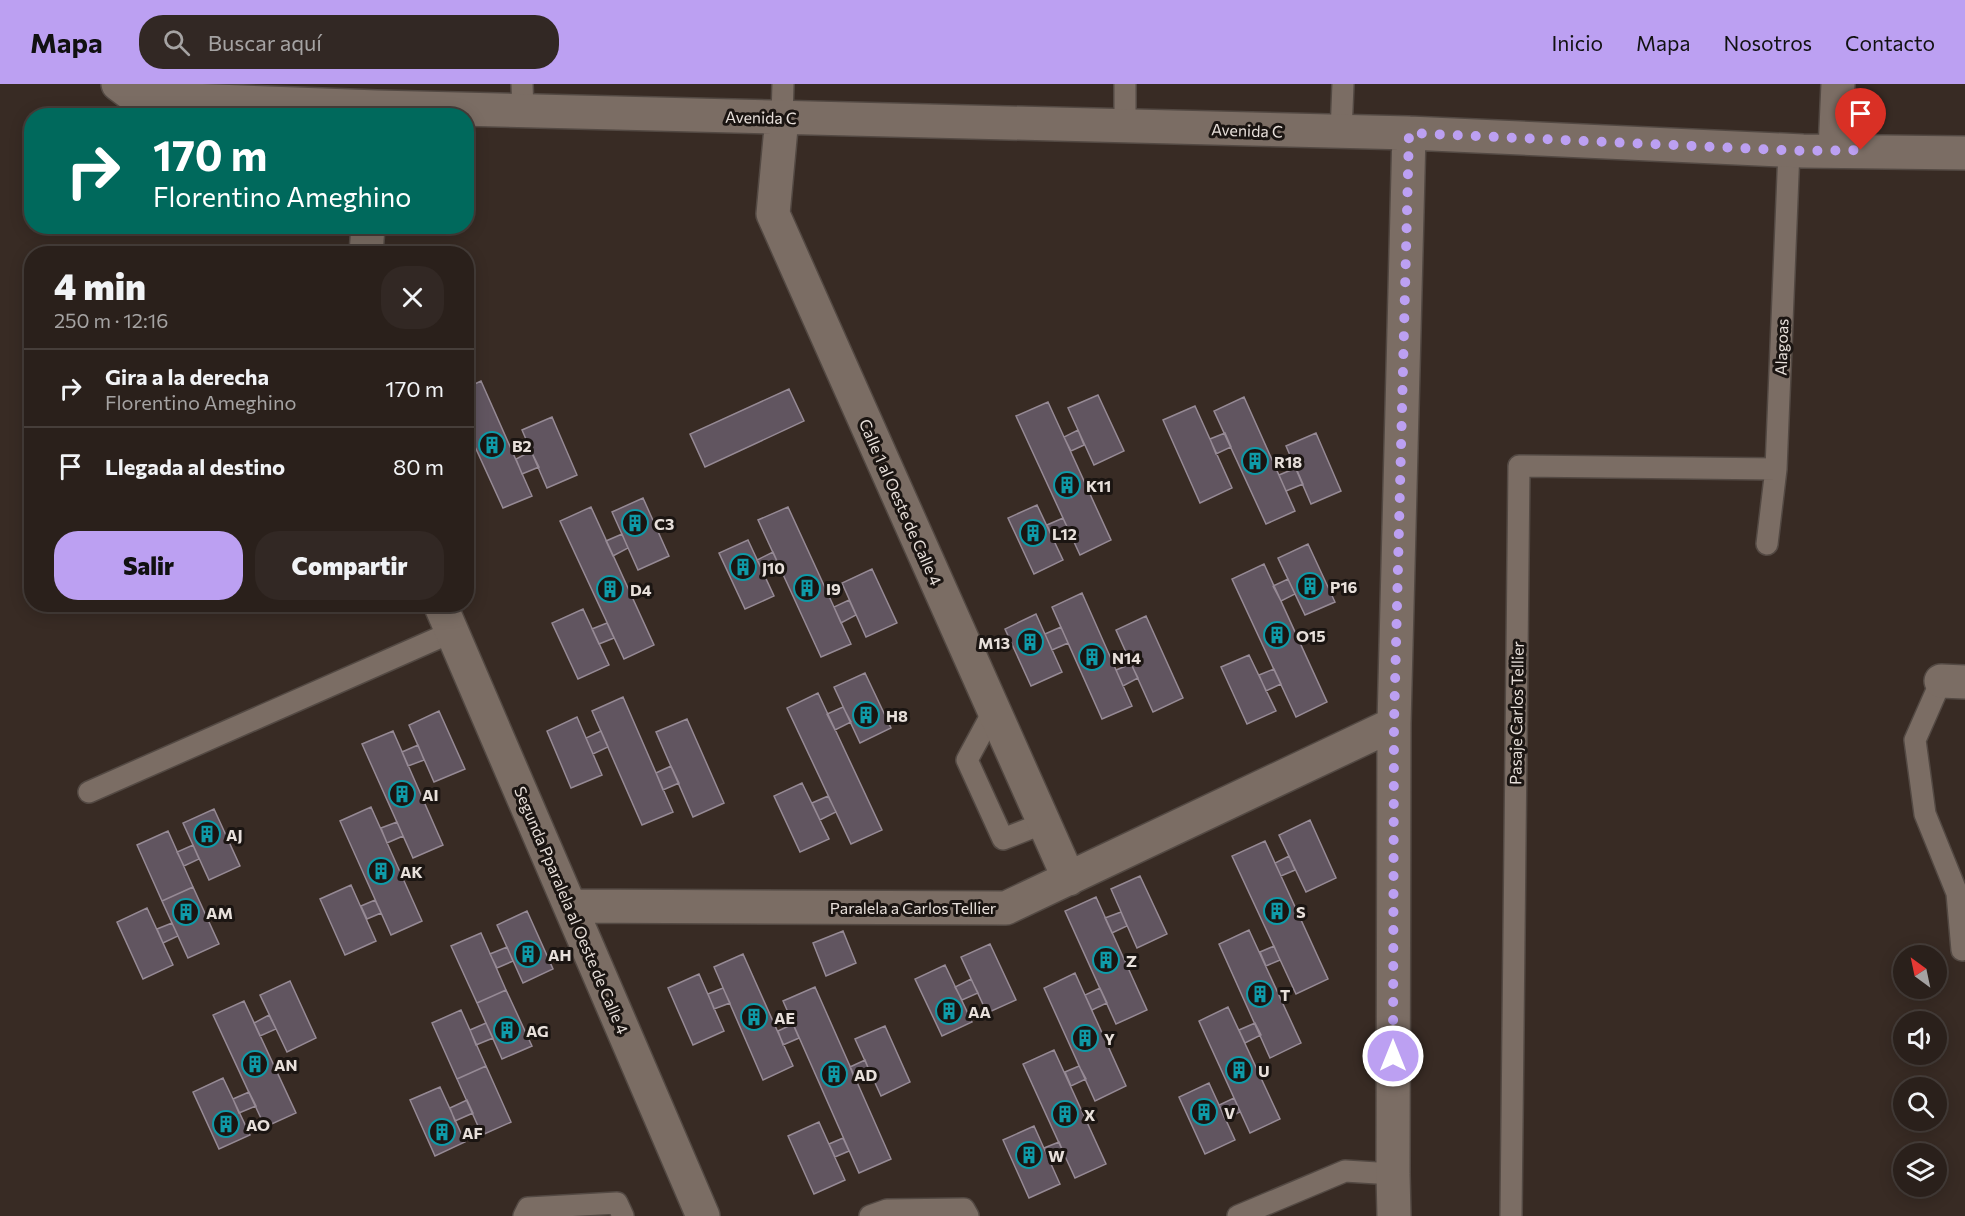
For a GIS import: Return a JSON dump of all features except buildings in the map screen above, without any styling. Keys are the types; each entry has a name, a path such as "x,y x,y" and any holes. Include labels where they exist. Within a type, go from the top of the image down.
{"street":[{"name":"Avenida C","path":"118,84 134,96 162,99 362,103 522,97 782,117 1409,133 1789,150 1965,153"},
{"path":"1835,150 1838,84"},
{"name":"Calle 1 al Oeste de Calle 4","path":"782,117 773,214 1069,879"},
{"path":"1394,1216 1394,724 1409,133"},
{"name":"Segunda Pparalela al Oeste de Calle 4","path":"446,618 703,1216"},
{"name":"Paralela a Carlos Tellier","path":"571,906 1006,908 1394,724"}],"lane":[{"path":"782,117 783,84"},
{"path":"1125,84 1125,127"},
{"path":"1341,133 1343,84"},
{"name":"Alagoas","path":"1767,544 1776,469 1789,150"},
{"name":"Pasaje Carlos Tellier","path":"1512,1216 1519,466 1776,469"},
{"path":"88,792 446,618"},
{"path":"1953,682 1915,740 1925,814 1958,893 1962,950"},
{"path":"994,710 967,760 1004,839 1044,823"},
{"path":"1238,1216 1346,1171 1393,1174"},
{"path":"524,1216 528,1208 617,1203 623,1216"},
{"path":"870,1216 887,1210 942,1209 964,1209 968,1216"}],"place":[{"name":"B2","path":"492,445"},
{"name":"R18","path":"1255,461"},
{"name":"K11","path":"1067,485"},
{"name":"C3","path":"635,523"},
{"name":"L12","path":"1033,533"},
{"name":"J10","path":"743,567"},
{"name":"P16","path":"1310,586"},
{"name":"I9","path":"807,588"},
{"name":"D4","path":"610,589"},
{"name":"O15","path":"1277,635"},
{"name":"M13","path":"1030,642"},
{"name":"N14","path":"1092,657"},
{"name":"H8","path":"866,715"},
{"name":"AI","path":"402,794"},
{"name":"AJ","path":"207,834"},
{"name":"AK","path":"381,871"},
{"name":"S","path":"1277,911"},
{"name":"AM","path":"186,912"},
{"name":"AH","path":"528,954"},
{"name":"Z","path":"1106,960"},
{"name":"T","path":"1260,994"},
{"name":"AA","path":"949,1011"},
{"name":"AE","path":"754,1017"},
{"name":"AG","path":"507,1030"},
{"name":"Y","path":"1085,1038"},
{"name":"AN","path":"255,1064"},
{"name":"U","path":"1239,1070"},
{"name":"AD","path":"834,1074"},
{"name":"V","path":"1204,1112"},
{"name":"X","path":"1065,1114"},
{"name":"AO","path":"226,1124"},
{"name":"AF","path":"442,1132"},
{"name":"W","path":"1029,1155"}],"route":[{"path":"1393,1056 1394,724 1409,133 1803,151 1861,150"}]}
